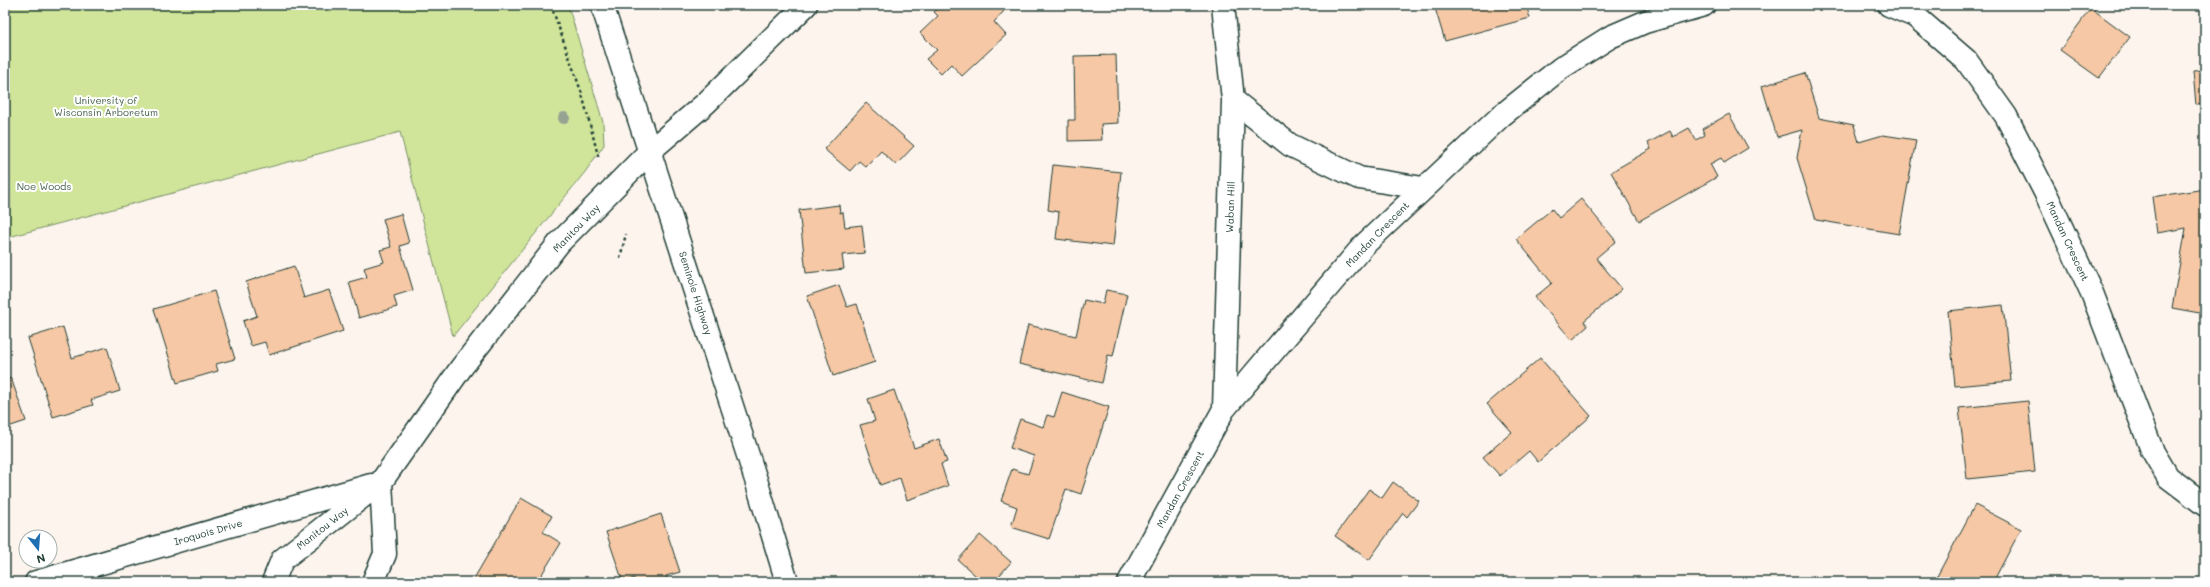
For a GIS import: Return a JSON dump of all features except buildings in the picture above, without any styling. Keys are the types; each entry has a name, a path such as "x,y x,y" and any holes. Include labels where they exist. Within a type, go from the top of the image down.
{"street":[{"name":"Seminole Highway","path":"602,5 787,582"},
{"name":"Manitou Way","path":"273,582 282,560 381,482 461,368 559,244 650,151 706,103 806,5"},
{"name":"Waban Hill","path":"1223,5 1233,100 1224,409"},
{"name":"Mandan Crescent","path":"1130,582 1224,409 1364,245 1501,116 1561,68 1610,37 1645,22 1704,5"},
{"name":"Mandan Crescent","path":"1889,5 1915,16 1966,60 2006,116 2047,196 2092,293 2152,450 2168,477 2205,504"},
{"path":"1233,100 1290,145 1360,178 1423,188"},
{"path":"372,582 386,554 381,482"},
{"name":"Iroquois Drive","path":"36,582 381,482"}],"path":[{"path":"551,5 582,94 598,157"},
{"path":"620,258 626,234"}],"green space":[{"name":"University of Wisconsin Arboretum","path":"5,5 568,5 603,122 604,145 585,172 453,336 400,132 5,238"}],"park label":[{"name":"Noe Woods","path":"44,186"}]}
